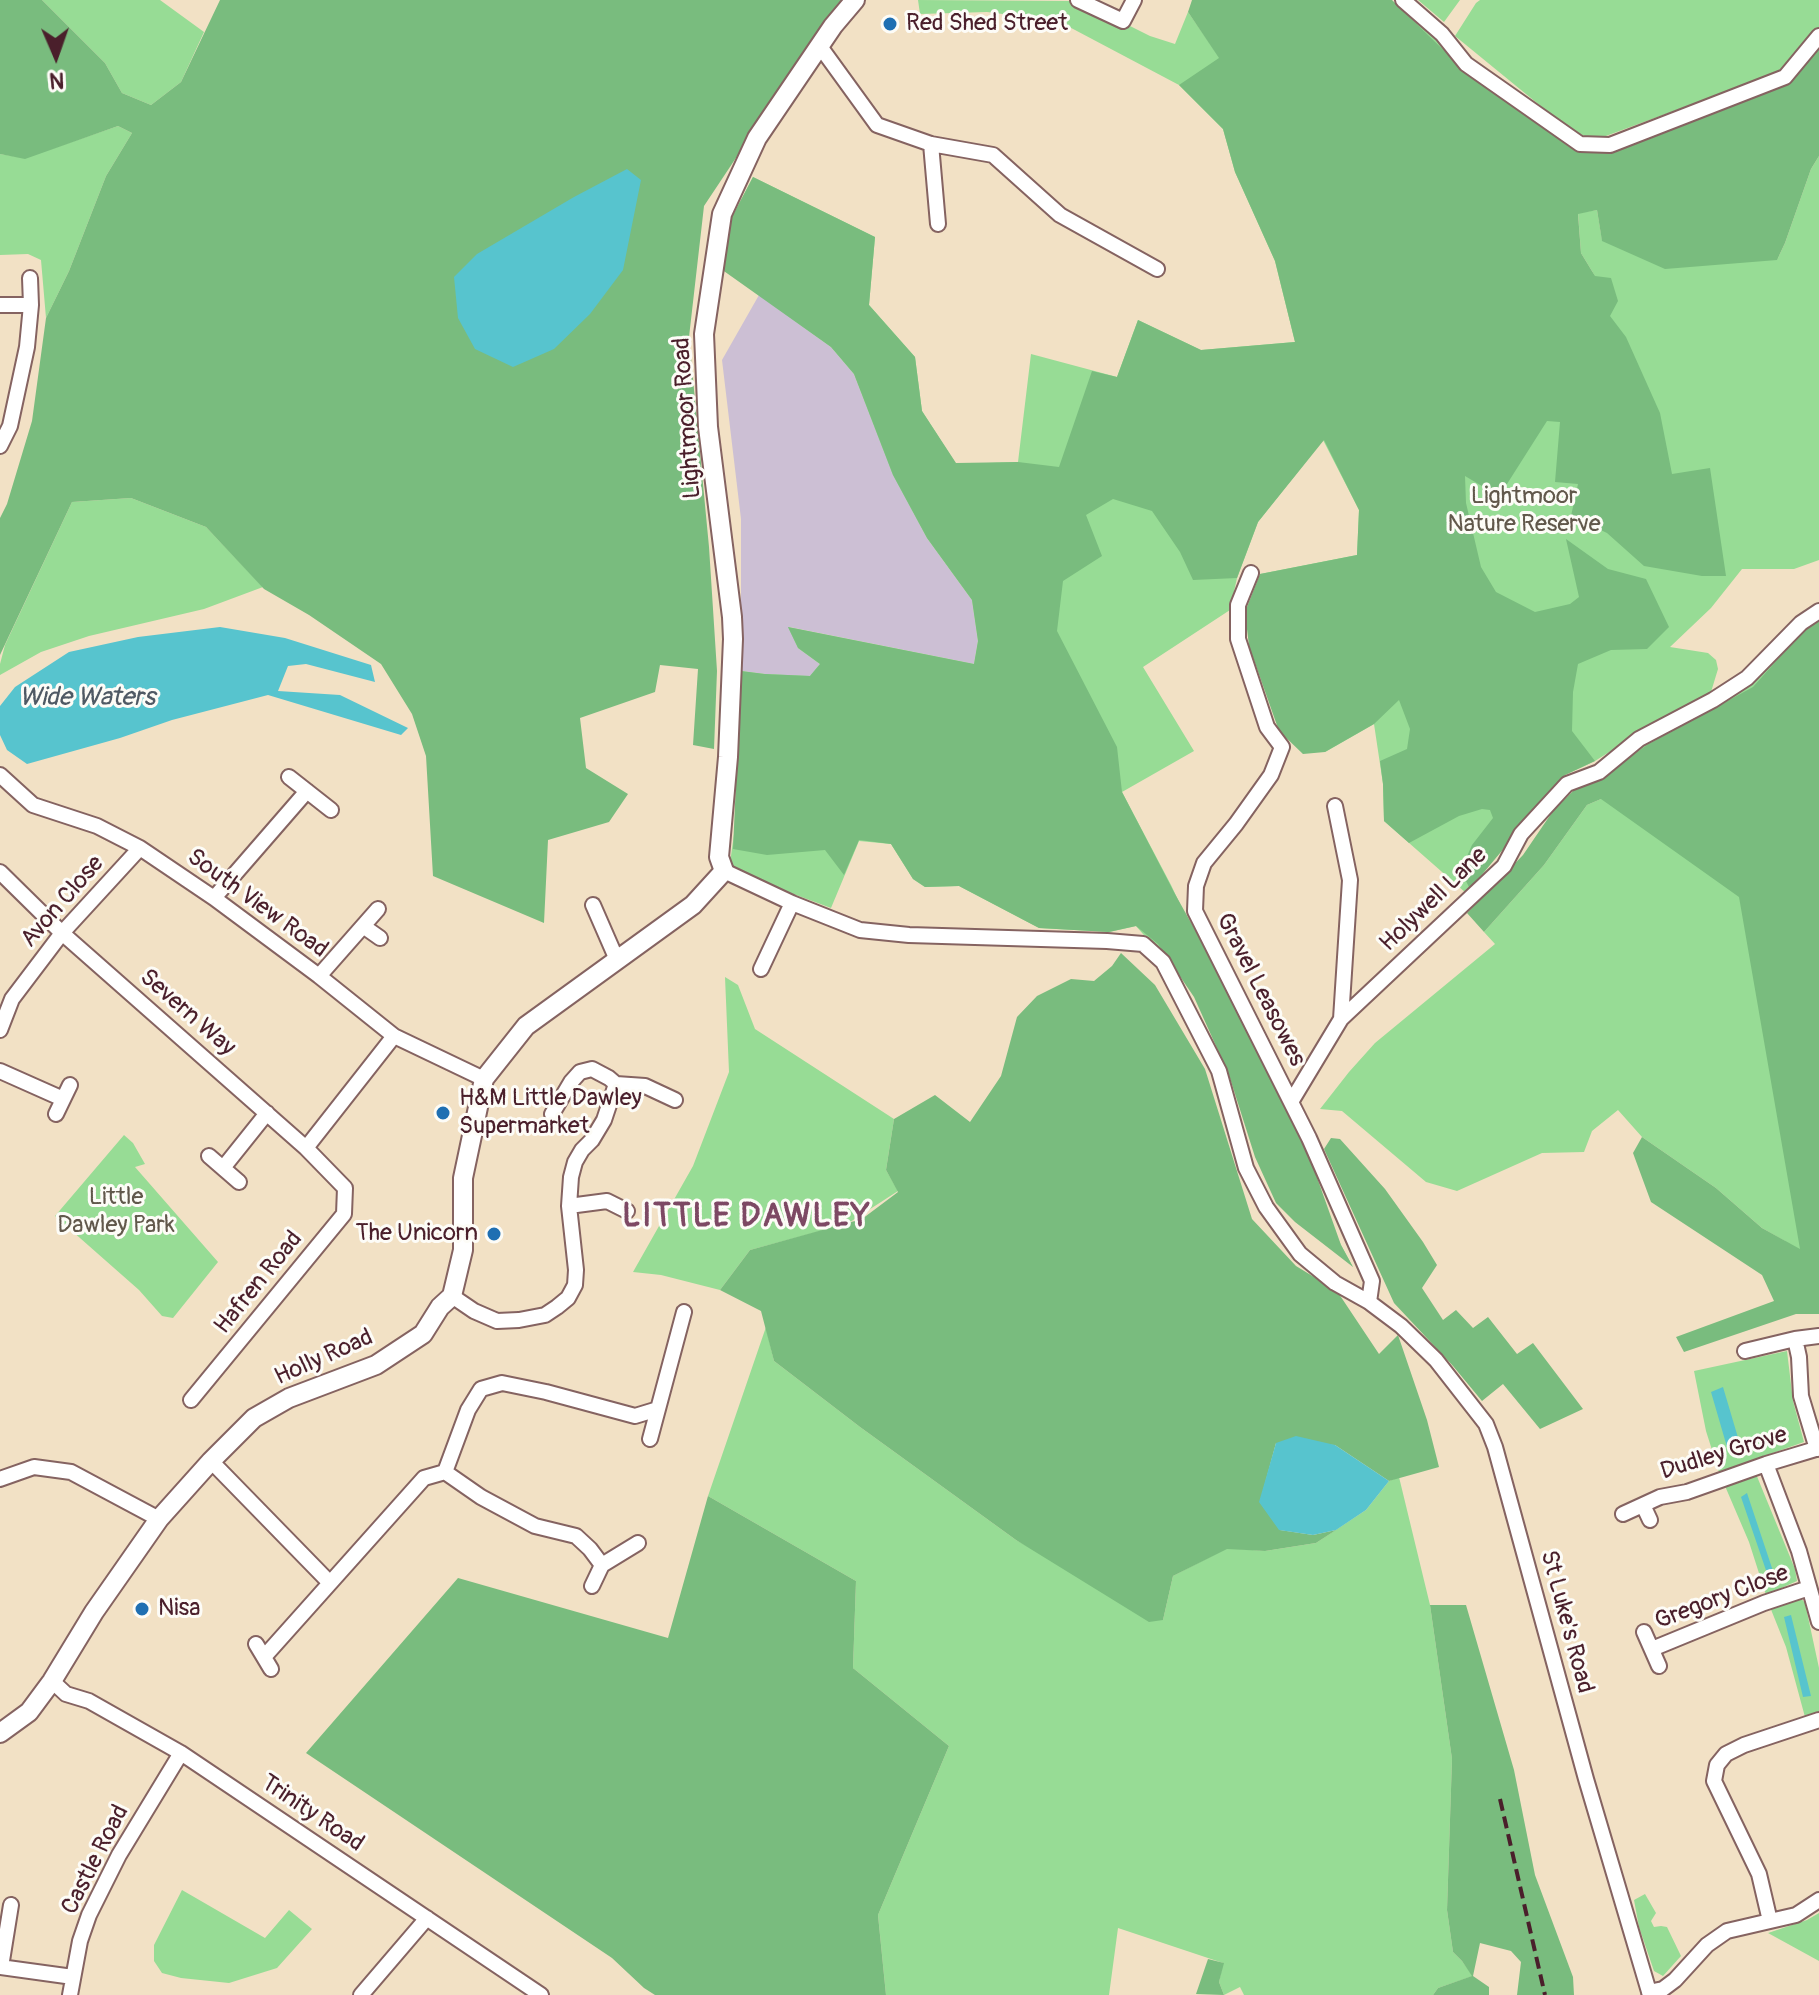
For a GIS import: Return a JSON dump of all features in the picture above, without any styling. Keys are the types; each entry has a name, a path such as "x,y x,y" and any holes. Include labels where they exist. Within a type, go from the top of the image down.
{"street":[{"name":"Lightmoor Road","path":"724,871 719,857 728,757 733,639 708,427 704,334 722,214 757,138 819,45 855,0"},
{"path":"1078,0 1123,21 1134,0"},
{"path":"1403,0 1442,34 1466,64 1580,144 1610,145 1785,77 1819,36"},
{"path":"819,45 877,125 931,144 993,155 1060,215 1157,269"},
{"path":"931,144 938,224"},
{"path":"0,446 10,426 27,347 30,278"},
{"path":"1,305 31,305"},
{"name":"Gravel Leasowes","path":"1251,573 1238,605 1238,639 1267,727 1282,747 1271,775 1204,863 1196,886 1195,911 1291,1102 1372,1281 1369,1302"},
{"name":"Holywell Lane","path":"1291,1102 1341,1019 1504,866 1521,834 1567,784 1599,772 1639,739 1713,700 1747,678 1801,623 1819,611"},
{"name":"South View Road","path":"0,775 33,805 97,826 140,848 214,898 394,1036 484,1079"},
{"path":"289,777 331,810"},
{"path":"214,898 307,791"},
{"path":"1335,806 1350,880 1341,1019"},
{"name":"Avon Close","path":"0,1030 12,999 62,933 140,848"},
{"name":"St Luke's Road","path":"724,871 860,930 909,935 1143,944 1163,962 1219,1071 1246,1168 1266,1207 1300,1254 1335,1283 1369,1302 1401,1326 1436,1360 1486,1424 1650,1993"},
{"name":"Holly Road","path":"0,1733 29,1712 159,1519 254,1418 289,1398 376,1365 423,1334 440,1307 452,1296 463,1250 463,1178 484,1079 526,1026 693,905 724,871"},
{"name":"Severn Way","path":"0,872 62,933 306,1148 345,1188"},
{"path":"761,969 792,903"},
{"path":"593,905 617,960"},
{"path":"319,976 378,909"},
{"path":"363,926 380,938"},
{"path":"306,1148 394,1036"},
{"path":"552,1114 571,1082 580,1072 592,1069 616,1084 645,1086 675,1100"},
{"path":"0,1071 63,1099"},
{"path":"452,1296 474,1311 497,1321 545,1315 568,1298 575,1285 576,1270 569,1206 571,1177 575,1162 604,1120 616,1084"},
{"path":"56,1114 70,1085"},
{"path":"223,1168 267,1113"},
{"path":"209,1156 239,1182"},
{"name":"Hafren Road","path":"191,1400 344,1214 345,1188"},
{"path":"569,1206 607,1201 627,1211"},
{"path":"650,1439 684,1312"},
{"path":"1745,1351 1819,1336"},
{"path":"1795,1339 1801,1396 1818,1448"},
{"path":"445,1472 468,1410 481,1389 502,1383 635,1416 658,1409"},
{"name":"Dudley Grove","path":"1623,1514 1660,1497 1687,1492 1818,1448"},
{"path":"211,1461 330,1583"},
{"path":"1766,1464 1818,1612"},
{"path":"0,1479 34,1467 71,1472 159,1519"},
{"path":"445,1472 481,1497 535,1526 576,1536 602,1565"},
{"path":"264,1657 424,1478 445,1472"},
{"name":"Dudley Grove","path":"1643,1505 1650,1520"},
{"path":"592,1586 602,1565 638,1543"},
{"name":"Gregory Close","path":"1652,1649 1809,1588"},
{"name":"Gregory Close","path":"1644,1632 1659,1666"},
{"name":"Trinity Road","path":"52,1681 66,1694 89,1701 181,1753 541,1995"},
{"path":"1770,1921 1759,1874 1714,1781 1717,1765 1726,1754 1744,1745 1819,1720"},
{"name":"Castle Road","path":"70,1995 80,1941 89,1915 119,1855 181,1753"},
{"path":"1650,1993 1663,1989 1675,1980 1707,1945 1727,1931 1796,1915 1819,1900"},
{"path":"11,1905 1,1967 73,1977"},
{"path":"361,1995 427,1918"}],"shaded area":[{"path":"759,295 831,347 854,374 893,474 927,538 972,600 978,641 974,664 789,627 798,648 820,664 811,677 741,671 741,519 722,360"}],"green space":[{"path":"0,0 42,0 105,63 122,93 151,105 181,82 220,0 845,0 825,24 704,206 689,337 717,671 714,749 693,745 698,669 660,665 655,692 580,718 586,768 628,794 609,822 548,840 544,923 433,876 426,756 412,714 381,664 264,589 206,527 131,498 72,502 0,655 0,518 32,421 46,318 69,271 106,176 132,133 118,126 25,159 0,154"},
{"path":"42,0 160,0 204,32 181,82 151,105 122,93 105,63"},
{"name":"Lightmoor Nature Reserve","path":"918,0 1070,1 1125,29 1128,25 1175,44 1188,12 1220,58 1388,0 1441,43 1456,71 1570,148 1616,151 1699,128 1746,95 1720,94 1595,140 1570,130 1455,36 1476,3 1480,0 1819,0 1819,141 1777,260 1811,169 1819,156 1819,560 1794,569 1742,569 1711,608 1670,647 1708,653 1716,660 1718,669 1711,692 1595,761 1565,775 1466,893 1384,821 1383,784 1374,724 1325,752 1249,646 1260,574 1357,555 1359,510 1323,440 1258,522 1237,578 1230,610 1143,667 1194,751 1122,792 1171,885 1353,1267 1260,1153 1198,997 1136,926 1109,932 1039,928 959,886 925,887 913,879 891,844 859,841 831,908 729,870 743,770 741,671 810,676 820,664 798,648 788,627 974,664 978,641 972,600 927,538 893,475 854,374 831,347 731,275 732,217 753,177 875,237 869,305 915,357 922,411 956,464 1018,462 1031,354 1117,377 1138,320 1201,350 1295,342 1275,261 1235,172 1223,129 1179,85 1058,21 987,12 920,14","holes":["1599,175 1602,240 1597,210 1578,213 1581,253 1595,276 1556,224"]},
{"name":"Lightmoor Nature Reserve","path":"1192,0 1392,0 1465,71 1571,148 1617,151 1790,80 1819,45 1819,156 1811,169 1777,260 1665,269 1602,241 1597,210 1578,214 1581,253 1595,276 1611,278 1618,301 1610,316 1626,337 1660,413 1672,474 1710,468 1726,576 1702,576 1644,566 1607,533 1571,516 1578,484 1555,482 1560,422 1547,421 1507,484 1492,492 1465,476 1466,503 1481,567 1496,592 1535,612 1570,604 1579,597 1566,539 1608,569 1646,579 1669,627 1647,649 1611,650 1578,664 1573,692 1572,731 1595,761 1565,775 1470,889 1464,877 1464,863 1472,845 1493,818 1490,810 1482,809 1459,816 1409,843 1384,821 1380,761 1407,749 1410,729 1399,700 1374,724 1325,752 1303,754 1279,731 1249,646 1245,612 1260,574 1357,555 1359,510 1324,440 1258,522 1237,578 1193,580 1180,552 1152,511 1113,499 1086,515 1102,556 1063,581 1057,631 1117,747 1122,792 1232,996 1303,1138 1341,1245 1353,1267 1295,1222 1276,1203 1255,1157 1229,1075 1194,997 1158,944 1136,926 1109,932 1039,928 959,886 925,887 913,879 891,844 859,840 844,875 825,850 767,855 733,849 741,671 810,676 820,664 798,648 788,627 974,664 978,641 972,600 927,538 893,475 854,374 831,347 721,269 732,217 753,177 875,237 869,305 915,357 922,411 956,463 1018,462 1059,467 1092,371 1117,377 1138,320 1201,350 1295,342 1275,261 1235,172 1223,129 1179,85 1219,58 1188,12"},
{"path":"1418,0 1460,0 1444,22"},
{"path":"118,126 132,133 106,176 69,271 46,318 41,260 28,254 0,255 0,154 25,158"},
{"path":"131,498 206,527 263,587 204,609 89,636 41,652 0,675 5,645 72,502"},
{"path":"1806,618 1819,632 1819,1314 1785,1241 1762,1228 1716,1188 1642,1137 1618,1110 1592,1131 1584,1152 1542,1153 1457,1191 1426,1182 1342,1111 1320,1109 1375,1043 1495,944 1484,932 1544,865 1587,805 1601,799 1599,772 1747,678"},
{"path":"1819,620 1819,1314 1796,1314 1684,1352 1676,1337 1774,1301 1762,1275 1651,1202 1633,1153 1642,1137 1716,1188 1762,1228 1800,1249 1739,897 1601,799 1587,805 1544,865 1484,932 1467,913 1523,855 1553,811 1575,789 1600,779 1647,745 1753,687 1804,630"},
{"path":"1121,953 1155,985 1205,1069 1252,1219 1296,1266 1337,1291 1379,1354 1398,1335 1427,1420 1439,1467 1389,1481 1335,1445 1276,1443 1260,1502 1280,1530 1313,1535 1336,1530 1316,1543 1265,1551 1227,1549 1173,1576 1163,1620 1149,1622 1016,1540 774,1361 761,1311 720,1290 750,1250 862,1219 898,1192 886,1170 894,1119 935,1095 970,1122 1001,1076 1017,1017 1037,996 1071,979 1094,981 1112,966"},
{"path":"725,977 738,985 755,1029 894,1119 886,1170 898,1191 847,1224 750,1250 720,1290 661,1275 633,1272 693,1166 729,1072"},
{"name":"Little Dawley Park","path":"124,1135 133,1143 145,1164 135,1167 218,1262 173,1318 162,1316 139,1290 55,1216"},
{"path":"1331,1138 1340,1139 1385,1189 1423,1242 1437,1265 1422,1288 1443,1320 1456,1310 1473,1328 1488,1317 1517,1354 1533,1343 1583,1409 1540,1429 1503,1384 1482,1401 1394,1303 1324,1149"},
{"path":"766,1327 774,1361 860,1427 1016,1540 1163,1620 1173,1576 1227,1548 1265,1551 1316,1543 1366,1510 1389,1481 1399,1477 1430,1605 1452,1759 1447,1910 1453,1952 1473,1976 1438,1988 1433,1995 1244,1995 1240,1987 1224,1995 1219,1982 1223,1963 1118,1928 1109,1995 886,1995 878,1915 949,1746 853,1668 856,1581 708,1496"},
{"path":"1787,1351 1793,1401 1804,1442 1719,1472 1706,1431 1694,1371"},
{"path":"1756,1474 1795,1569 1797,1581 1766,1595 1749,1542 1725,1486"},
{"path":"708,1496 856,1581 853,1668 949,1746 878,1915 886,1995 655,1995 612,1958 306,1753 458,1578 668,1638"},
{"path":"1799,1596 1805,1603 1819,1668 1819,1713 1805,1717 1786,1647 1770,1607"},
{"path":"1430,1605 1466,1605 1514,1770 1535,1875 1573,1977 1574,1995 1517,1995 1521,1962 1511,1951 1480,1943 1473,1976 1489,1987 1489,1995 1433,1995 1438,1988 1472,1976 1453,1952 1447,1910 1452,1759"},
{"path":"182,1890 265,1938 289,1910 312,1929 277,1968 229,1983 162,1973 154,1961 154,1945"},
{"path":"1645,1894 1656,1913 1651,1921 1654,1927 1667,1927 1681,1956 1663,1976 1654,1971 1639,1927 1634,1900"},
{"path":"1819,1913 1819,1961 1768,1933 1807,1920"},
{"path":"1208,1959 1224,1963 1219,1982 1224,1995 1196,1994"}],"water":[{"path":"627,169 641,180 623,270 590,314 554,349 513,367 475,349 458,318 454,277 477,254"},
{"name":"Wide Waters","path":"220,627 285,638 371,665 375,682 306,664 288,666 278,691 340,695 408,728 401,735 268,695 27,764 7,750 0,735 0,706 15,687 69,652 138,637"},
{"path":"1723,1387 1739,1441 1727,1447 1711,1392"},
{"path":"1296,1436 1335,1445 1389,1481 1366,1510 1336,1530 1313,1535 1279,1530 1259,1502 1276,1443"},
{"path":"1747,1493 1777,1583 1771,1585 1741,1497"},
{"path":"1791,1615 1811,1696 1803,1697 1784,1617"}],"railway":[{"path":"1500,1799 1545,1995"}],"place":[{"name":"Red Shed Street","path":"890,24"},
{"name":"H&M Little Dawley Supermarket","path":"443,1113"},
{"name":"The Unicorn","path":"494,1234"},
{"name":"Nisa","path":"142,1609"}],"district":[{"name":"LITTLE DAWLEY","path":"747,1218"}]}
